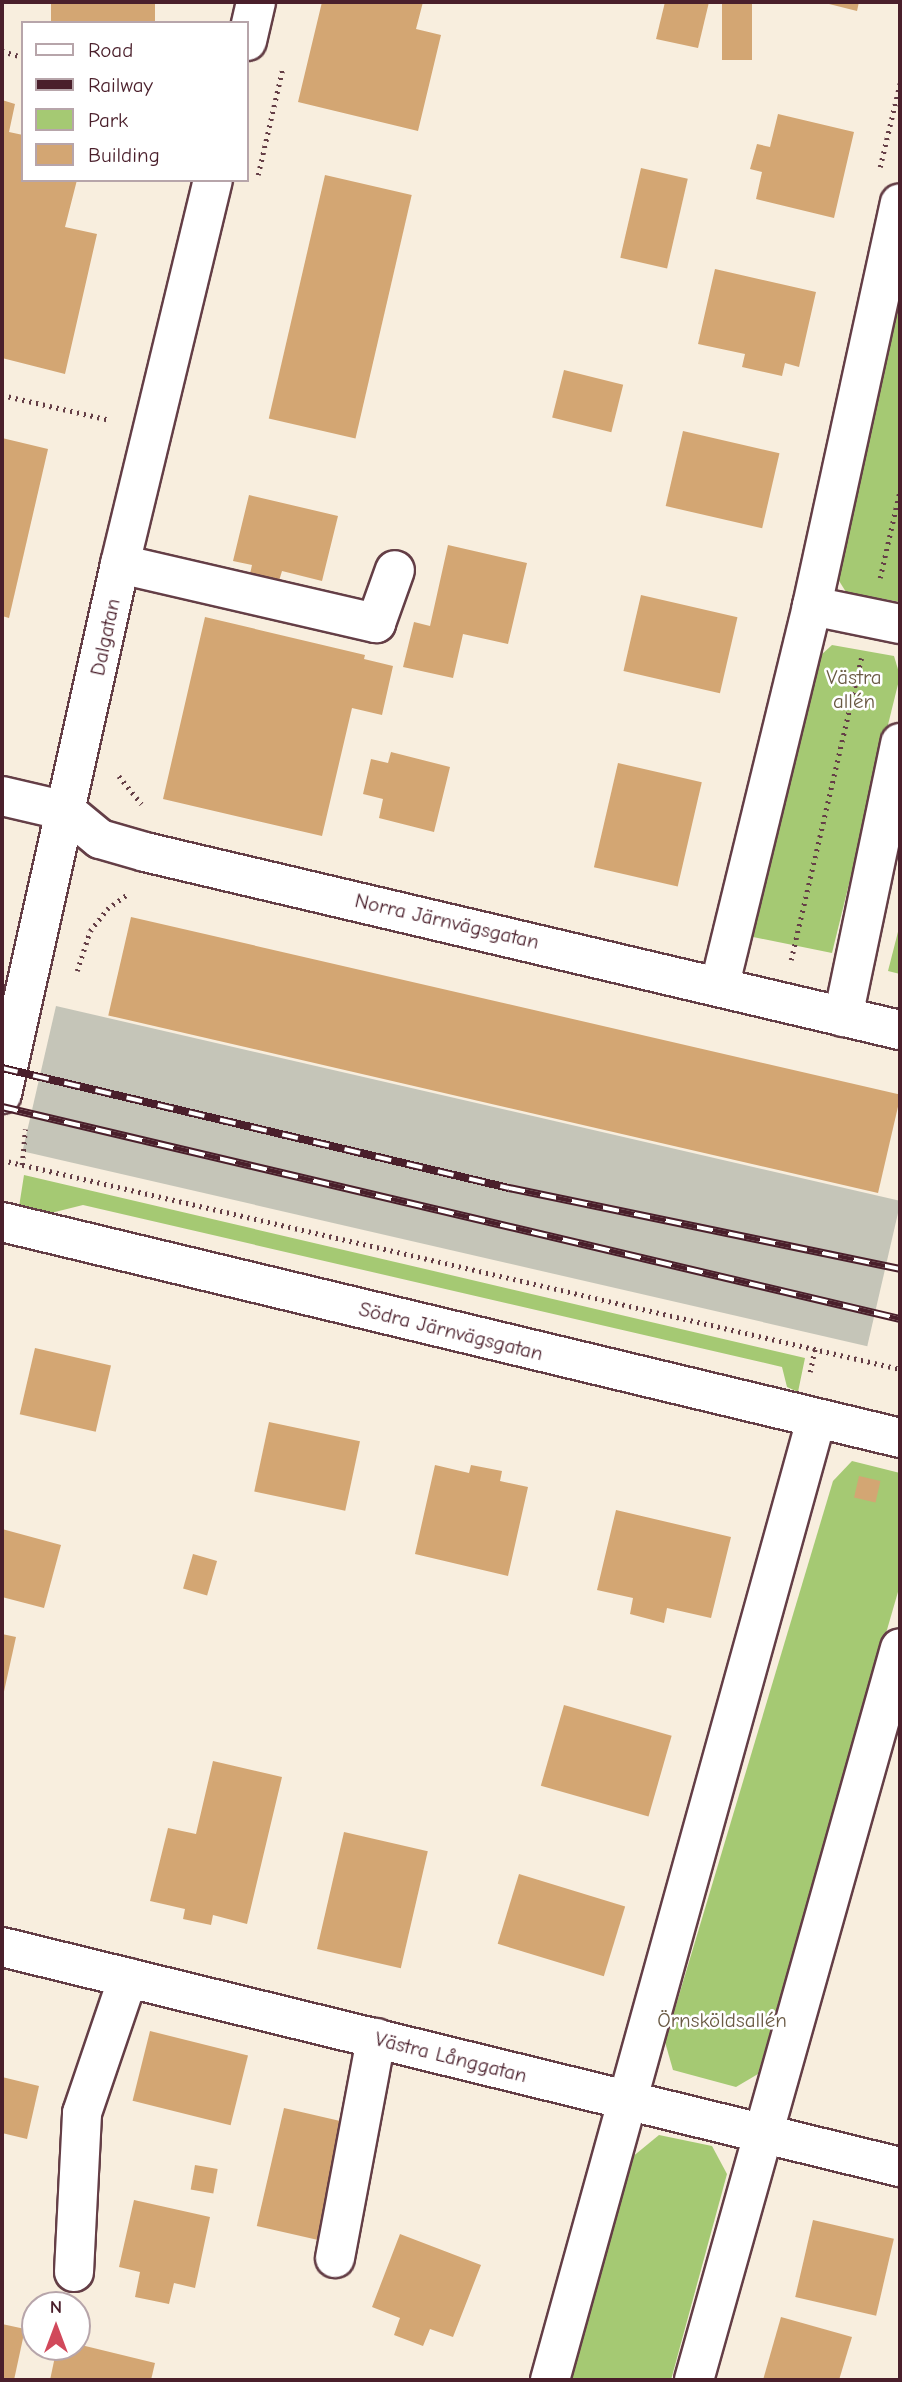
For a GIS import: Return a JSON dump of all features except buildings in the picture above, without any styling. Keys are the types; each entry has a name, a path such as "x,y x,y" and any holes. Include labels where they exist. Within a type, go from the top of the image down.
{"street":[{"path":"248,37 256,2"},
{"name":"Dalgatan","path":"2,1094 120,564 213,182"},
{"path":"720,984 812,606 900,204"},
{"path":"120,564 376,623 395,570"},
{"path":"812,606 886,621"},
{"path":"843,1017 900,743"},
{"name":"Norra Järnvägsgatan","path":"2,796 66,811 100,839 145,852 720,984 900,1030"},
{"name":"Södra Järnvägsgatan","path":"2,1222 816,1420 900,1438"},
{"path":"550,2380 816,1420"},
{"path":"694,2380 760,2135 900,1648"},
{"name":"Västra Långgatan","path":"2,1947 628,2100 760,2135 900,2167"},
{"path":"74,2272 82,2113 128,1978"},
{"path":"335,2258 376,2039"}],"path":[{"path":"2,51 21,56"},
{"path":"2,396 120,422"},
{"path":"790,964 886,621 900,490"},
{"path":"2,1160 900,1369"}],"shaded area":[{"path":"56,1006 900,1201 867,1346 22,1151"}],"green space":[{"path":"900,303 900,602 846,592 836,576"},
{"name":"Västra allén","path":"832,645 894,656 900,676 832,953 753,937 820,656"},
{"path":"900,924 900,974 888,971"},
{"path":"24,1175 805,1358 798,1392 787,1387 782,1367 83,1205 35,1217 19,1207"},
{"name":"Örnsköldsallén","path":"852,1461 900,1473 900,1585 758,2074 736,2087 673,2070 665,2042 833,1481"},
{"path":"659,2135 712,2146 727,2174 671,2380 568,2380 631,2158"}],"railway":[{"path":"2,1068 509,1188 900,1269"},
{"path":"2,1107 900,1319"}]}
